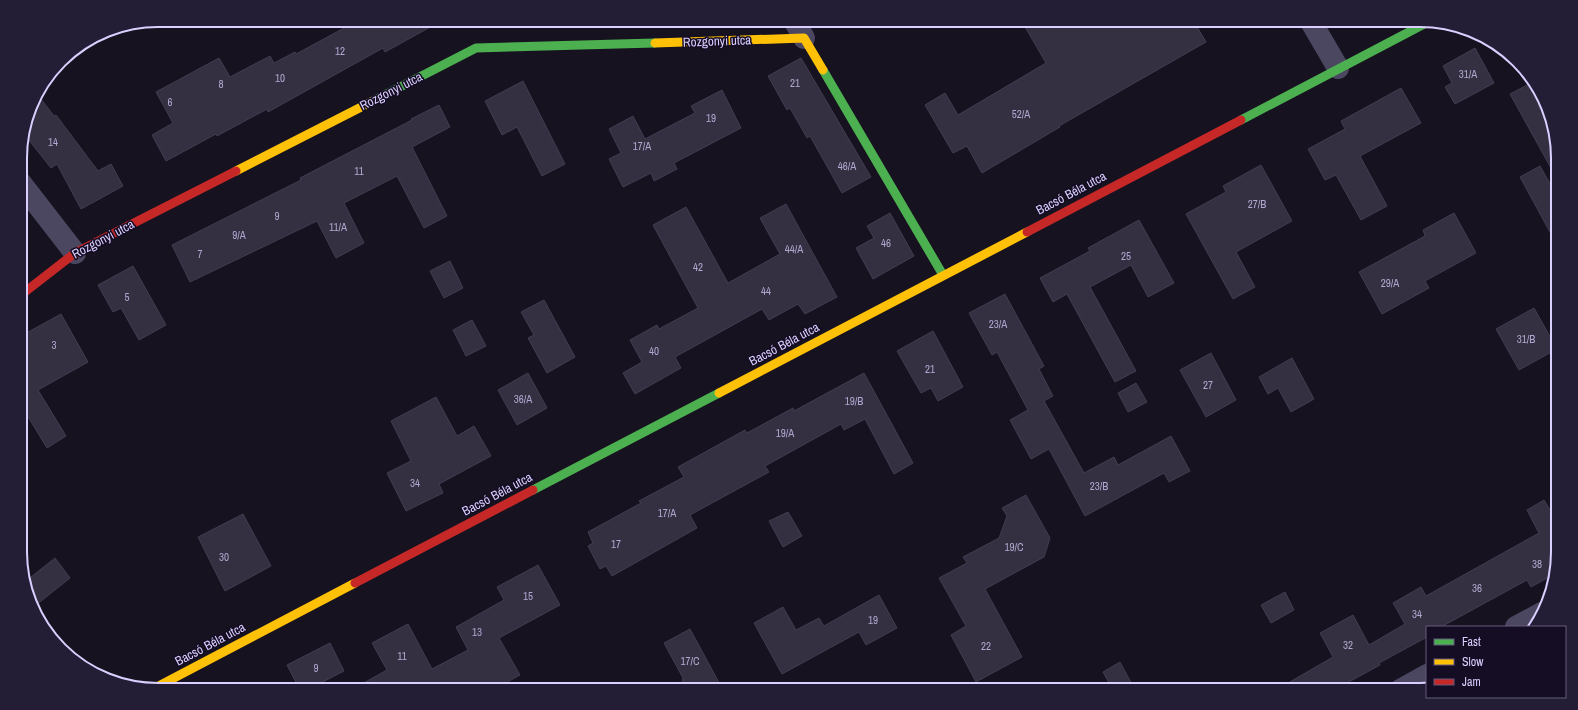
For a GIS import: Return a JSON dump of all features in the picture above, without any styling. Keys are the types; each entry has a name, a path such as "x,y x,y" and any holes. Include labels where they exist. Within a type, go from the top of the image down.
{"main road":[{"name":"Bacsó Béla utca","path":"164,683 1418,27"},
{"name":"Rozgonyi utca","path":"27,290 75,253 476,48 799,29 943,275"}],"street":[{"path":"1314,27 1338,68"},
{"path":"27,191 75,253"},
{"path":"1518,626 1532,618"},
{"path":"1413,683 1426,676"}],"building":[{"path":"346,27 430,27 385,52 383,48 268,112 267,109 166,161 152,135 173,123 156,92 219,58 230,77 270,56 274,63 295,52 296,54"},
{"path":"1025,27 1197,27 1206,42 1059,126 1060,127 982,173 967,146 953,153 925,105 945,93 958,115 1046,63"},
{"path":"1475,48 1494,83 1455,104 1445,87 1452,83 1443,66"},
{"path":"801,58 871,177 842,193 810,136 807,138 790,108 787,110 768,76"},
{"path":"523,81 565,164 542,176 517,127 502,135 485,101"},
{"path":"1528,85 1533,93 1547,124 1550,141 1551,168 1510,94"},
{"path":"1401,88 1421,123 1360,156 1387,206 1361,220 1336,175 1325,180 1308,149 1345,129 1341,121"},
{"path":"722,90 741,128 674,163 677,169 654,181 651,173 623,187 609,159 621,153 609,129 633,116 645,139 695,113 691,106"},
{"path":"41,100 54,116 56,115 98,171 111,164 123,186 81,209 57,164 51,168 28,139 31,124"},
{"path":"439,105 450,127 412,147 447,216 424,228 397,176 344,203 364,243 336,258 317,221 190,282 172,245 301,180 300,178"},
{"path":"1261,165 1292,221 1236,252 1255,287 1233,299 1186,214 1226,192 1223,186"},
{"path":"1540,166 1551,185 1551,234 1520,177"},
{"path":"786,204 837,297 805,314 798,304 769,320 762,309 675,357 681,368 635,394 623,373 642,362 630,340 657,325 659,329 698,308 653,225 686,207 728,283 780,254 760,218"},
{"path":"890,213 914,256 873,279 856,248 874,238 867,226"},
{"path":"1454,213 1476,253 1425,281 1429,288 1382,314 1359,272 1425,236 1423,230"},
{"path":"1139,220 1174,283 1148,297 1131,265 1090,287 1136,371 1115,382 1067,294 1053,302 1040,278 1090,251 1088,248"},
{"path":"450,261 463,288 444,298 430,271"},
{"path":"133,266 166,325 139,340 121,308 113,312 98,285"},
{"path":"1005,294 1044,366 1039,369 1053,396 1044,401 1084,473 1114,457 1118,465 1171,436 1190,471 1169,482 1164,473 1085,516 1049,449 1031,459 1010,420 1028,410 997,352 992,355 969,313"},
{"path":"544,300 575,357 547,373 528,338 534,335 521,312"},
{"path":"1534,308 1551,338 1551,352 1519,370 1496,329"},
{"path":"61,314 88,362 38,390 66,436 47,448 27,415 27,333"},
{"path":"472,320 486,346 466,356 453,330"},
{"path":"933,331 963,387 938,401 931,388 921,393 897,351"},
{"path":"1211,353 1236,400 1206,417 1180,370"},
{"path":"1292,358 1314,399 1291,412 1278,388 1268,394 1259,377"},
{"path":"528,373 547,408 517,425 498,390"},
{"path":"864,373 913,463 894,474 865,419 844,430 841,424 765,466 769,472 690,515 697,528 612,576 606,566 600,569 588,546 593,543 588,532 641,503 639,501 684,477 678,467 745,430 747,433 793,408 794,411"},
{"path":"1136,383 1147,402 1128,412 1118,393"},
{"path":"436,397 457,436 474,426 491,456 439,484 443,493 406,511 387,473 411,461 391,421"},
{"path":"1026,495 1050,538 1044,557 985,589 1022,657 976,682 951,635 966,626 939,578 967,563 963,557 999,538 1007,516 1002,508"},
{"path":"1544,500 1551,512 1551,560 1548,578 1531,587 1527,580 1443,626 1426,626 1426,638 1379,663 1380,665 1347,683 1288,683 1333,657 1320,633 1353,615 1369,645 1405,624 1393,603 1421,587 1426,596 1539,533 1527,510"},
{"path":"788,512 802,536 783,547 769,521"},
{"path":"243,514 271,566 225,591 198,537"},
{"path":"55,558 70,578 38,604 30,578"},
{"path":"538,565 560,605 499,638 520,675 506,683 364,683 387,670 372,643 408,624 432,669 468,650 456,627 504,600 497,587"},
{"path":"1285,592 1294,610 1271,623 1261,605"},
{"path":"879,595 897,628 866,645 859,632 782,674 754,623 783,607 796,630 819,618 824,626"},
{"path":"690,629 719,683 682,683 683,678 664,643"},
{"path":"330,643 344,671 321,683 296,683 287,665"},
{"path":"1120,662 1131,683 1109,683 1103,672"}],"traffic: fast":[{"path":"1241,120 1418,27"},
{"path":"373,101 476,48 655,43"},
{"path":"823,70 943,275"},
{"path":"533,490 719,393"}],"traffic: slow":[{"path":"655,43 804,38 823,70"},
{"path":"236,171 373,101"},
{"path":"719,393 1027,232"},
{"path":"164,683 355,583"}],"traffic: jam":[{"path":"1027,232 1241,120"},
{"path":"27,290 75,253 236,171"},
{"path":"355,583 533,490"}]}
